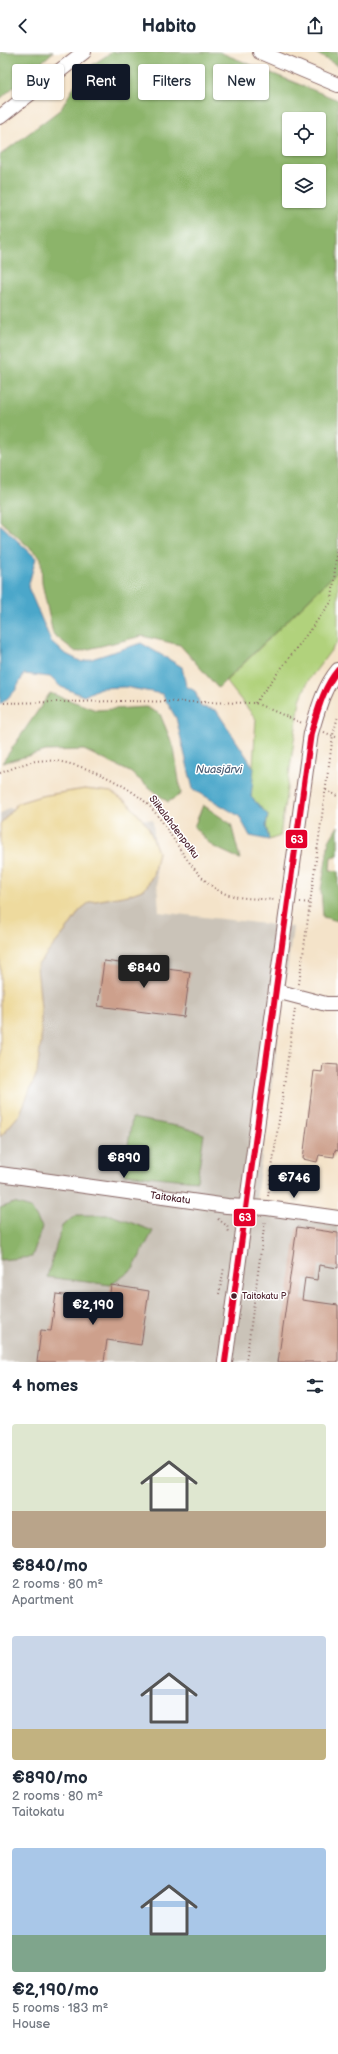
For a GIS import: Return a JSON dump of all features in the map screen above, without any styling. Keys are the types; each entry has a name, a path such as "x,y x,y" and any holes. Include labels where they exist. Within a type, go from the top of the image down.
{"street":[{"path":"0,117 84,52"},
{"path":"260,52 338,85"},
{"path":"225,1362 313,727 320,701 330,680 338,670"},
{"path":"276,992 297,998 331,1003"},
{"name":"Taitokatu","path":"0,1174 227,1206 267,1208 338,1218"}],"path":[{"path":"255,703 332,601 338,536"},
{"path":"0,703 127,701 255,703 338,738"},
{"path":"246,1362 333,736 338,716"},
{"name":"Siikalahdenpolku","path":"0,774 32,761 52,761 99,772 119,782 145,801 200,876 217,890 236,896 310,903"},
{"path":"326,790 338,796"}],"shaded area":[{"path":"8,808 153,820 159,912 293,927 256,1200 338,1214 338,1362 0,1362 0,815"}],"green space":[{"path":"0,52 53,52 39,64 12,64 12,88 0,99"},
{"path":"112,52 219,52 249,64 213,64 213,100 269,100 269,72 338,100 338,571 218,688 180,645 142,636 76,652 53,634 42,583 41,558 0,521 0,155 61,109 72,90 72,100 130,100 130,64 94,64"},
{"path":"314,52 338,52 338,66"},
{"path":"338,571 338,641 308,681 300,700 280,836 269,840 266,826 268,815 251,797 256,719 226,681"},
{"path":"50,693 96,710 146,707 160,714 174,748 181,794 168,802 130,772 84,750 46,751 2,763"},
{"path":"203,805 231,824 240,859 212,846 194,827"},
{"path":"338,826 338,855 331,857 330,870 338,871 338,921 323,917 321,890 329,841"},
{"path":"132,1118 182,1127 204,1134 197,1181 124,1174"},
{"path":"14,1203 31,1208 42,1227 32,1257 0,1260 0,1208"},
{"path":"76,1215 111,1215 153,1231 133,1269 111,1285 47,1277 62,1226"}],"sand":[{"path":"85,789 111,792 128,803 148,826 158,852 153,875 145,889 129,895 90,902 80,910 68,928 37,966 41,1007 41,1042 37,1073 20,1114 0,1137 0,824 18,803 41,796"}],"water":[{"name":"Nuasjärvi","path":"0,524 36,558 28,587 51,641 64,653 82,662 141,643 182,667 186,686 195,691 201,707 216,710 254,768 251,797 268,815 266,826 269,840 250,836 239,816 193,789 176,718 162,694 125,687 100,688 84,696 61,687 50,677 24,674 15,691 0,705"}],"building":[{"path":"104,961 190,972 184,1017 98,1006"},
{"path":"323,1064 338,1065 338,1151 335,1150 334,1157 319,1155 317,1162 303,1159 314,1071 322,1072"},
{"path":"297,1227 338,1233 338,1268 319,1265 317,1280 305,1278 302,1300 338,1305 338,1362 278,1362"},
{"path":"111,1285 149,1291 141,1345 107,1340 104,1362 37,1362 41,1330 51,1331 56,1294 109,1301"}],"transit line":[{"name":"63","path":"225,1362 311,733 328,684 338,670"}],"place":[{"name":"Taitokatu P","path":"234,1296"}]}
